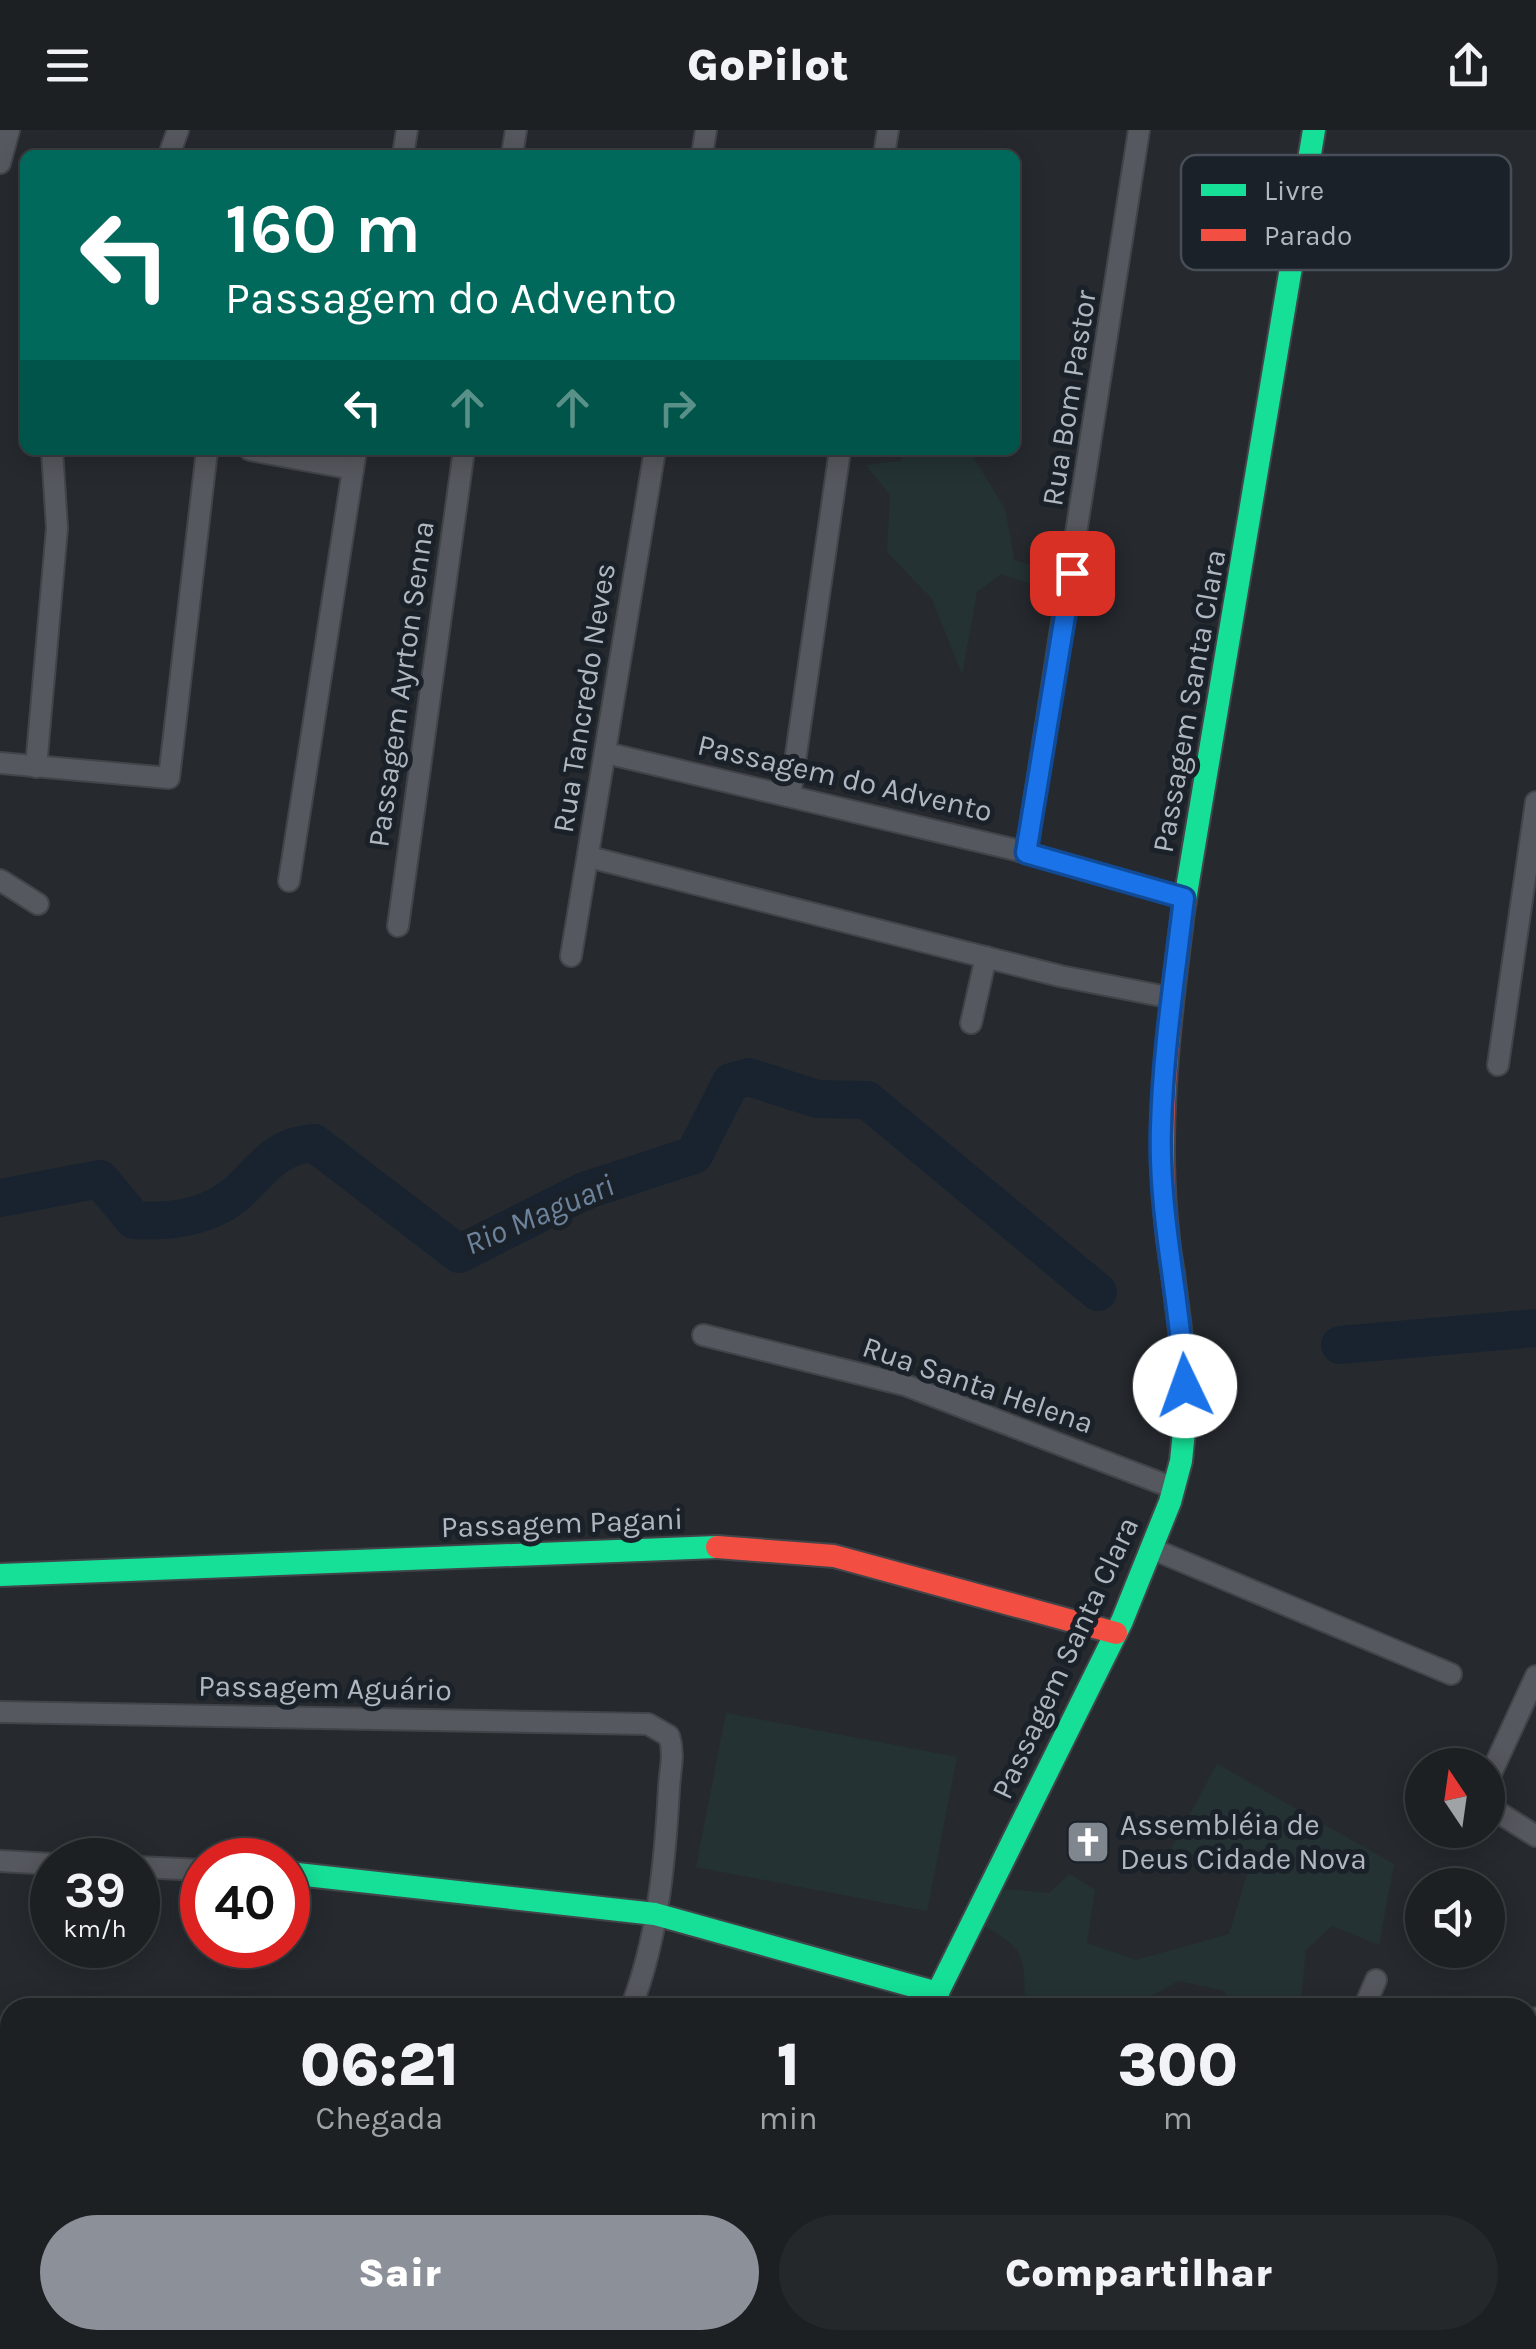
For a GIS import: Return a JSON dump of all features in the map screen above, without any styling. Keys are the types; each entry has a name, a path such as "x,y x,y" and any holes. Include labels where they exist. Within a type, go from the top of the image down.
{"street":[{"path":"0,164 9,130"},
{"name":"Rua Bom Pastor","path":"1026,853 1140,130"},
{"name":"Passagem Santa Clara","path":"1310,155 1314,130"},
{"name":"Passagem Santa Clara","path":"935,1998 1155,1550 1172,1487 1187,1413 1181,1314 1162,1186 1161,1128 1172,998 1184,898 1290,270"},
{"path":"36,766 57,528 52,455"},
{"path":"0,763 169,778 206,455"},
{"path":"289,881 354,459 308,455"},
{"name":"Passagem Ayrton Senna","path":"398,926 463,455"},
{"name":"Rua Tancredo Neves","path":"570,956 654,455"},
{"path":"790,796 839,455"},
{"name":"Passagem do Advento","path":"606,753 1026,853 1184,898"},
{"path":"1498,1065 1536,802"},
{"path":"589,857 1172,998"},
{"path":"0,880 38,904"},
{"path":"971,1024 986,956"},
{"name":"Rua Santa Helena","path":"704,1335 906,1384 1172,1487"},
{"name":"Passagem Pagani","path":"0,1575 714,1547 834,1556 1116,1633"},
{"path":"1155,1550 1451,1674"},
{"path":"1503,1748 1536,1676"},
{"name":"Passagem Aguário","path":"0,1712 648,1724 669,1736 674,1753 667,1847 655,1914"},
{"path":"1505,1817 1536,1836"},
{"path":"0,1862 30,1863"},
{"path":"310,1875 655,1914 928,1998"},
{"path":"635,1998 644,1974 655,1914"},
{"path":"1368,1998 1376,1980"}],"shaded area":[{"path":"903,455 972,455 1005,509 1014,560 1054,572 1054,592 1001,574 977,592 962,674 932,599 887,552 890,495 866,465 901,461"},
{"path":"726,1713 957,1757 927,1911 696,1867"},
{"path":"1217,1764 1394,1864 1379,1945 1332,1926 1306,1950 1301,1998 1226,1998 1225,1991 1178,1981 1150,1998 1025,1998 1023,1966 1016,1949 982,1925 1005,1889 1049,1893 1070,1874 1095,1890 1087,1943 1136,1960 1229,1934 1249,1868 1171,1849"}],"waterway":[{"name":"Rio Maguari","path":"0,1198 100,1179 134,1220 177,1219 218,1206 271,1159 297,1146 314,1143 459,1254 584,1191 694,1155 731,1082 749,1077 817,1099 867,1100 1098,1292"},
{"name":"Rio Maguari","path":"1340,1345 1536,1328"}],"traffic: fast":[{"path":"1310,155 1314,130"},
{"path":"1183,912 1291,270"},
{"path":"935,1998 1122,1621 1170,1502 1181,1461 1188,1392 1173,1274"},
{"path":"0,1575 717,1547"},
{"path":"310,1875 655,1914 938,1993"}],"traffic: jam":[{"path":"1173,1274 1164,1184 1164,1093 1183,912"},
{"path":"717,1547 834,1556 1116,1633"}],"place":[{"name":"Assembléia de Deus Cidade Nova","path":"1088,1842"}],"route":[{"path":"1072,573 1026,853 1184,898 1161,1128 1163,1206 1181,1314 1185,1386"}]}
